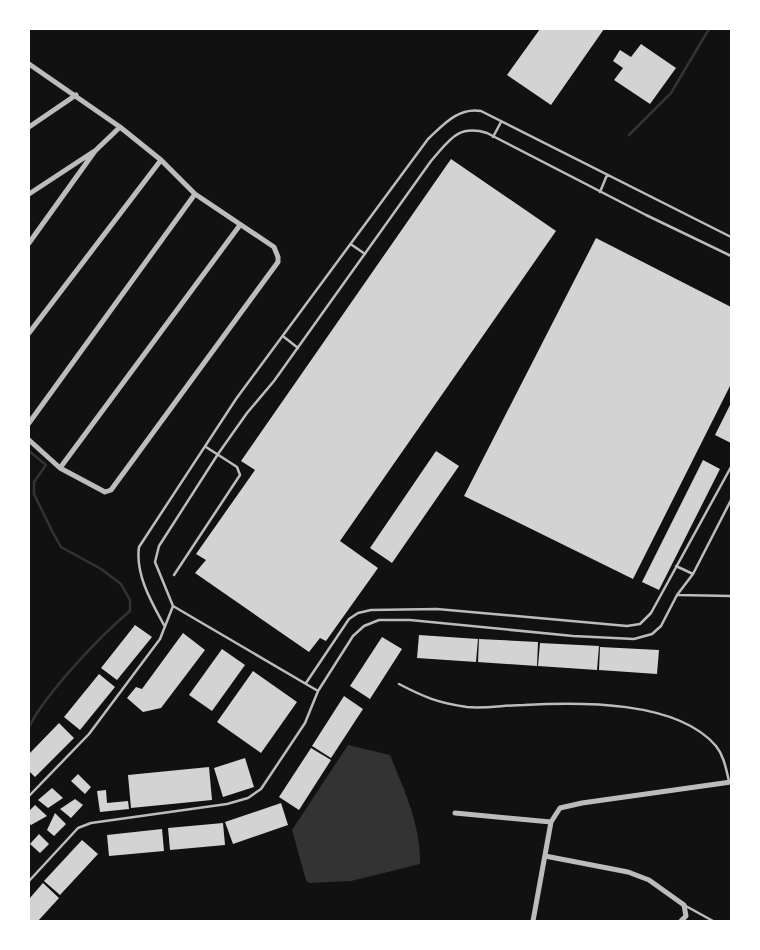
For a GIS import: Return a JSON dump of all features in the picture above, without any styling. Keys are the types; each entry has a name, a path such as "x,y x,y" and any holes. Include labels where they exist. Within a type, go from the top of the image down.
{"street":[{"path":"29,64 120,127 161,160 195,194 274,247 278,257 278,262 114,487 105,492 60,468 29,440"},
{"path":"29,127 76,95"},
{"path":"29,243 95,151 120,127"},
{"path":"29,194 95,151"},
{"path":"29,333 161,160"},
{"path":"29,424 195,194"},
{"path":"60,468 240,224"},
{"path":"533,921 551,822 560,808 582,803 730,782"},
{"path":"456,813 551,822"},
{"path":"545,856 635,875 649,880 684,904 686,916 681,921"}],"lane":[{"path":"166,627 154,606 142,575 137,558 139,547 236,399 352,245 428,139 448,120 472,110 481,112 731,237"},
{"path":"493,137 501,122"},
{"path":"318,691 173,606 155,562 157,552 218,454 298,348 431,161 452,138 463,131 474,130 493,137 731,256"},
{"path":"600,192 607,175"},
{"path":"352,245 365,254"},
{"path":"284,337 298,348"},
{"path":"174,575 240,475 237,467 206,447"},
{"path":"306,683 350,619 358,613 371,610 437,609 627,626 640,624 646,619 731,469"},
{"path":"29,881 78,828 92,823 227,804 248,798 261,789 305,722 318,691 353,636 364,626 379,620 410,620 573,636 634,639 652,634 661,626 677,595 693,574 731,500"},
{"path":"676,566 693,574"},
{"path":"677,595 731,596"},
{"path":"29,796 89,734 160,639 173,606"},
{"path":"399,684 434,702 469,707 539,704 620,705 669,717 702,733 717,747 725,762 730,782"},
{"path":"684,904 713,921"}],"shaded area":[{"path":"348,745 390,755 415,822 420,850 420,864 351,881 309,883 306,880 292,830"}],"building":[{"path":"540,29 604,29 551,105 507,75"},
{"path":"641,44 676,68 650,104 614,80 623,68 613,61 620,50 631,57"},
{"path":"451,159 556,231 340,541 378,568 326,641 320,638 309,652 195,573 206,560 196,554 255,470 241,461"},
{"path":"596,238 731,307 731,384 633,579 464,496"},
{"path":"731,403 731,443 715,435"},
{"path":"436,451 459,466 392,563 370,548"},
{"path":"703,460 720,469 659,590 642,582"},
{"path":"135,625 152,637 117,680 101,668"},
{"path":"183,633 205,650 161,708 143,712 127,698 136,687 142,689"},
{"path":"419,635 478,639 476,662 417,658"},
{"path":"382,637 402,649 370,699 350,686"},
{"path":"479,639 538,642 537,666 478,662"},
{"path":"540,643 599,646 597,670 538,666"},
{"path":"600,647 659,650 657,674 599,670"},
{"path":"222,649 245,665 212,711 189,695"},
{"path":"253,671 297,702 261,753 217,722"},
{"path":"99,674 115,687 80,730 64,717"},
{"path":"344,696 363,709 331,758 312,746"},
{"path":"59,723 74,738 35,777 29,771 29,754"},
{"path":"311,748 331,760 299,810 279,797"},
{"path":"245,758 254,787 223,797 214,768"},
{"path":"209,767 212,800 131,808 128,775"},
{"path":"78,774 91,787 85,794 71,781"},
{"path":"52,788 63,798 48,808 38,800"},
{"path":"106,790 107,803 128,801 129,809 100,812 97,791"},
{"path":"75,799 83,805 71,818 60,809"},
{"path":"281,803 288,825 233,844 225,822"},
{"path":"35,805 47,816 31,825 29,824 29,811"},
{"path":"55,813 66,824 54,836 47,830"},
{"path":"223,823 225,845 170,850 168,828"},
{"path":"162,829 164,851 109,856 107,835"},
{"path":"39,834 49,844 40,853 30,844"},
{"path":"82,840 98,854 60,895 44,881"},
{"path":"43,883 59,898 38,921 29,921 29,899"}],"waterway":[{"path":"629,135 671,93 709,29"},
{"path":"29,451 46,465 34,482 34,494 61,547 101,569 121,584 130,600 130,611 104,635 61,682 37,713 29,727"}]}
